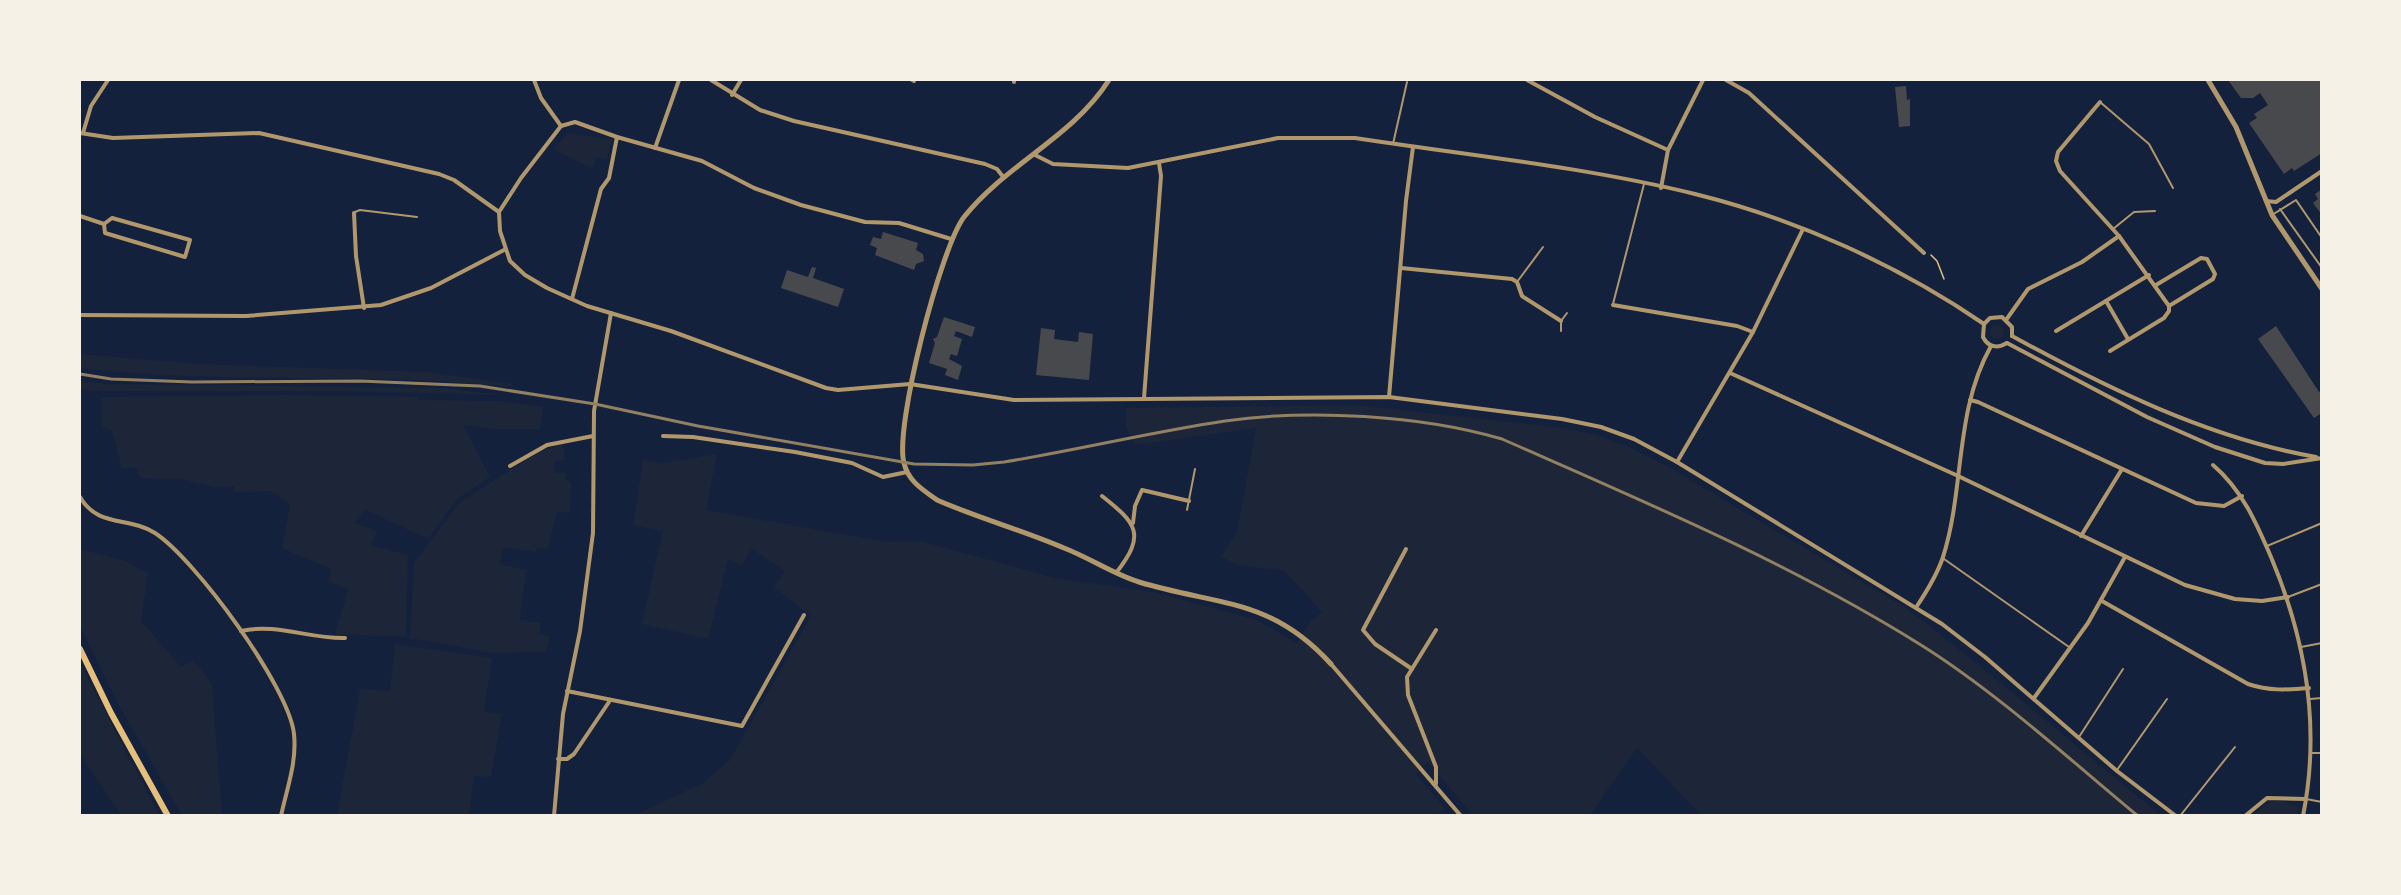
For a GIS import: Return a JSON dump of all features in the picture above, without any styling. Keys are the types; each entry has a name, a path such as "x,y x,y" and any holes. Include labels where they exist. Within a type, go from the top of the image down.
{"main road":[{"path":"80,649 111,713 168,816"}],"street":[{"path":"108,80 91,106 81,133 113,138 234,133 279,136 316,148 439,174 454,180 499,212"},
{"path":"534,80 541,98 561,126"},
{"path":"655,148 679,80"},
{"path":"711,80 732,95 760,110 794,121 985,164 997,169 1004,178"},
{"path":"732,95 741,80"},
{"path":"1109,80 1074,124 1004,178 975,204 951,239 910,384 902,445 907,472 919,487 937,500 1064,547 1116,573 1139,582 1258,611 1295,630 1331,664 1461,816"},
{"path":"1527,80 1595,117 1668,150"},
{"path":"1662,188 1668,150 1703,80"},
{"path":"1726,80 1749,93 1924,253"},
{"path":"2208,80 2236,127 2272,215 2322,289"},
{"path":"2100,102 2058,152 2056,161 2060,171 2119,236 2169,306 2169,312 2164,318 2109,351"},
{"path":"951,239 899,223 865,222 801,205 754,188 702,161 617,137 575,122 561,126 521,178 499,212 504,250 510,261 525,275 572,299 611,314 671,331 826,388 838,390 910,384 1014,399 1389,397 1562,419 1591,425 1634,439 1677,462 1917,606 1985,657 2117,771 2178,816"},
{"path":"1035,155 1053,164 1128,168 1278,138 1328,136 1508,160 1644,184 1735,205 1803,229 1873,260 1946,300 1984,324"},
{"path":"572,299 601,189 609,178 617,137"},
{"path":"1389,397 1413,147"},
{"path":"1144,398 1161,176 1159,163"},
{"path":"2266,201 2276,202 2322,171"},
{"path":"354,213 356,256 364,308"},
{"path":"80,216 104,224"},
{"path":"112,218 185,238 190,240 190,244 184,258 105,233 104,224 112,218"},
{"path":"1677,462 1753,332 1803,229"},
{"path":"2006,320 2028,289 2082,262 2119,236"},
{"path":"80,315 246,316 364,308 381,305 431,288 504,250"},
{"path":"2156,285 2201,258 2207,259 2216,274 2213,279 2169,306"},
{"path":"1401,268 1512,279 1517,282 1522,296 1561,321"},
{"path":"2056,331 2149,275"},
{"path":"2106,301 2128,339"},
{"path":"1613,305 1737,326 1753,332"},
{"path":"554,816 558,759 567,691 580,631 593,533 595,399 611,314"},
{"path":"1994,317 2006,320 2012,327 2012,336 2007,343 1998,347 1991,346 1983,337 1984,324 1994,317"},
{"path":"2012,336 2149,405 2196,424 2322,458"},
{"path":"2007,343 2147,417 2215,447 2265,464 2283,464 2322,458"},
{"path":"1917,606 1932,582 1950,530 1956,475 1970,400 1991,346"},
{"path":"1730,373 1956,475 2125,557 2206,592 2262,601 2288,597"},
{"path":"1970,400 2196,503 2224,506 2242,496"},
{"path":"510,466 547,445 565,439 593,436"},
{"path":"663,436 693,437 795,452 852,463 883,477 907,472"},
{"path":"2213,465 2242,496 2288,597 2301,647 2309,688 2311,753 2303,816"},
{"path":"2081,536 2122,469"},
{"path":"1116,573 1130,553 1135,531 1133,524 1135,506 1142,490 1189,501"},
{"path":"1102,496 1133,524"},
{"path":"80,497 91,512 144,528 164,540 201,580 241,631 274,684 294,731 293,767 281,816"},
{"path":"1406,549 1363,630 1365,636 1375,644 1412,669"},
{"path":"2034,698 2072,649 2102,601 2125,557"},
{"path":"2102,601 2248,684 2264,689 2309,688"},
{"path":"567,691 609,702 653,706 717,723 742,726 804,615"},
{"path":"241,631 265,628 345,638"},
{"path":"1436,630 1406,683 1408,695 1436,767 1436,785"},
{"path":"558,759 567,759 574,754 609,702"},
{"path":"2245,816 2266,798 2306,799"}],"lane":[{"path":"1393,144 1407,82"},
{"path":"2100,102 2149,144 2173,188"},
{"path":"1613,305 1644,184"},
{"path":"2272,215 2295,200 2322,238"},
{"path":"2280,209 2322,268"},
{"path":"354,213 360,210 417,217"},
{"path":"2113,229 2134,212 2155,211"},
{"path":"1517,282 1543,247"},
{"path":"1561,330 1561,321 1567,313"},
{"path":"1187,510 1195,469"},
{"path":"2266,546 2322,523"},
{"path":"1942,558 2072,649"},
{"path":"2288,597 2322,584"},
{"path":"2301,647 2322,643"},
{"path":"2079,737 2123,669"},
{"path":"2310,699 2322,698"},
{"path":"2117,771 2167,699"},
{"path":"2178,816 2235,747"},
{"path":"2311,753 2322,753"},
{"path":"2306,799 2322,802"}],"path":[{"path":"1924,253 1937,261 1944,279"}],"shaded area":[{"path":"568,133 612,140 607,159 597,157 592,169 553,149"},
{"path":"1997,325 2002,327 2004,332 2002,337 1997,339 1992,337 1990,332 1992,327"},
{"path":"80,354 198,364 427,372 513,384 512,387 404,380 134,373 80,368"},
{"path":"80,381 111,384 444,388 503,395 334,391 98,391 80,389"},
{"path":"286,395 418,397 419,400 500,401 543,407 540,429 494,429 463,425 490,477 457,499 428,539 366,510 355,523 377,531 371,545 408,555 406,637 335,634 350,584 348,589 328,581 331,569 282,548 290,504 270,491 234,492 234,486 214,487 182,479 143,478 138,475 137,467 122,469 112,430 101,427 101,397"},
{"path":"1357,405 1556,427 1598,435 1631,448 1672,469 1906,608 1974,661 2160,815 1701,815 1637,748 1590,815 1473,815 1428,762 1416,774 1445,809 1437,815 635,815 703,783 730,760 811,616 774,587 785,571 752,549 741,566 728,559 708,639 642,624 663,531 633,525 643,460 662,463 717,454 706,510 886,542 920,541 1055,578 1153,592 1257,620 1297,643 1310,622 1322,612 1285,571 1238,565 1221,557 1237,533 1256,428 1136,445 1126,428 1126,408"},
{"path":"563,444 565,459 554,462 555,473 566,473 565,480 571,482 570,512 557,513 547,549 537,548 536,552 503,547 500,564 526,570 520,620 541,623 539,634 550,636 546,652 493,653 410,638 414,563 460,502 540,451"},
{"path":"80,549 125,561 148,573 141,621 181,667 193,660 212,684 222,815 182,815 120,707 80,626"},
{"path":"395,644 492,658 484,712 502,714 491,777 474,776 469,815 337,815 360,689 390,691"},
{"path":"80,663 159,815 121,815 80,754"},
{"path":"2278,800 2298,806 2297,815 2251,816 2270,802"}],"building":[{"path":"2228,80 2322,80 2322,153 2294,171 2292,168 2284,174 2249,123 2257,118 2254,114 2268,105 2260,93 2253,98 2241,98"},
{"path":"1906,86 1907,100 1910,99 1910,126 1899,127 1895,87"},
{"path":"2322,189 2322,215 2313,203 2318,199 2315,194"},
{"path":"883,232 918,243 916,250 923,254 924,261 916,264 914,270 875,255 877,248 870,245 873,237 881,239"},
{"path":"812,267 816,268 813,278 844,289 838,307 781,288 787,270 808,277"},
{"path":"944,317 975,327 972,337 956,331 954,336 962,339 957,356 951,354 949,359 962,366 958,380 945,375 947,369 929,363 935,343 933,339 937,337"},
{"path":"2276,326 2319,392 2322,390 2322,413 2314,418 2258,339"},
{"path":"1041,328 1055,330 1054,339 1078,342 1079,332 1093,334 1089,380 1036,375"}],"railway":[{"path":"80,374 111,379 192,382 360,381 480,386 595,404 698,426 914,464 973,465 1004,462 1197,425 1258,417 1364,416 1436,424 1470,431 1502,439 1715,534 1871,615 1921,645 1977,684 2138,816"}]}
